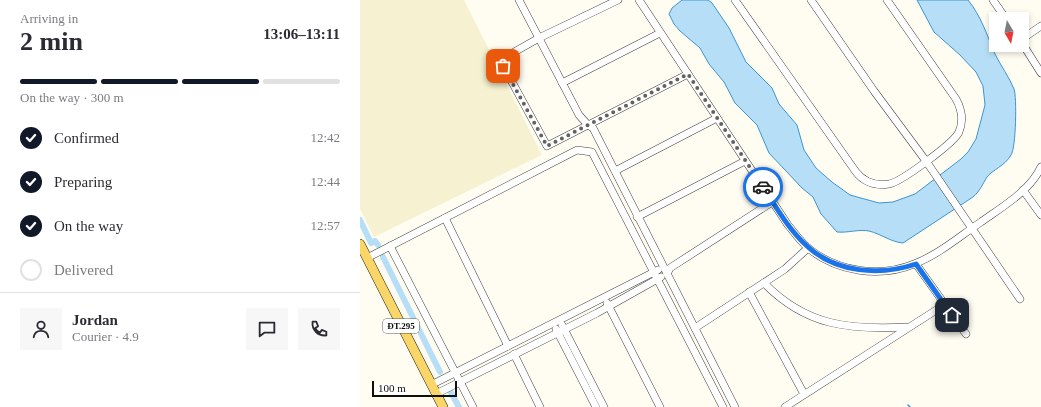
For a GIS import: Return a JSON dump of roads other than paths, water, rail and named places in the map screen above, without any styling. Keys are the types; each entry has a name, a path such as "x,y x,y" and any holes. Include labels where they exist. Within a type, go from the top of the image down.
{"main road":[{"name":"ĐT.295","path":"360,244 443,407"}],"street":[{"path":"519,0 579,115 588,125 593,128 637,217 723,407"},
{"path":"618,0 539,38 500,60 547,146 688,74"},
{"path":"639,0 772,202 808,248 841,265 869,272 896,270 916,264 971,229 1008,203 1023,190 1038,173 1041,167"},
{"path":"735,0 859,176 876,184 892,184 952,142 962,124 962,113 956,99 887,0"},
{"path":"811,0 874,91 926,161 1020,299"},
{"path":"993,0 1001,12"},
{"path":"1029,34 1041,26"},
{"path":"562,83 660,33"},
{"path":"1028,52 1041,73"},
{"path":"614,171 717,118"},
{"path":"367,258 577,150 592,152 695,328 735,407"},
{"path":"637,217 745,161"},
{"path":"1023,190 1041,215"},
{"path":"436,394 609,306 772,202"},
{"path":"444,218 507,347 540,407"},
{"path":"390,246 473,407"},
{"path":"695,328 785,269 808,248"},
{"path":"916,264 966,334"},
{"path":"431,385 605,297 662,272"},
{"path":"764,283 786,303 831,324 863,329 910,327"},
{"path":"749,292 804,394"},
{"path":"605,297 660,407"},
{"path":"785,407 944,305"},
{"path":"556,322 591,389 604,407"},
{"path":"591,389 596,407"}],"water":[{"path":"682,0 708,0 712,3 729,28 746,62 772,88 779,104 797,125 804,150 816,168 850,195 879,203 893,202 915,194 961,159 968,152 976,139 985,105 983,86 976,72 960,55 934,32 917,0 968,0 980,19 989,40 989,52 994,52 1014,89 1016,102 1016,122 1013,150 1011,155 1005,162 989,174 973,197 903,243 869,231 861,230 837,232 821,214 813,197 802,188 769,153 757,125 735,103 724,82 709,64 700,48 674,24 669,14 672,8"}],"waterway":[{"path":"360,220 371,243 375,241 378,245"},
{"path":"383,257 440,372"},
{"path":"450,391 459,407"}]}
